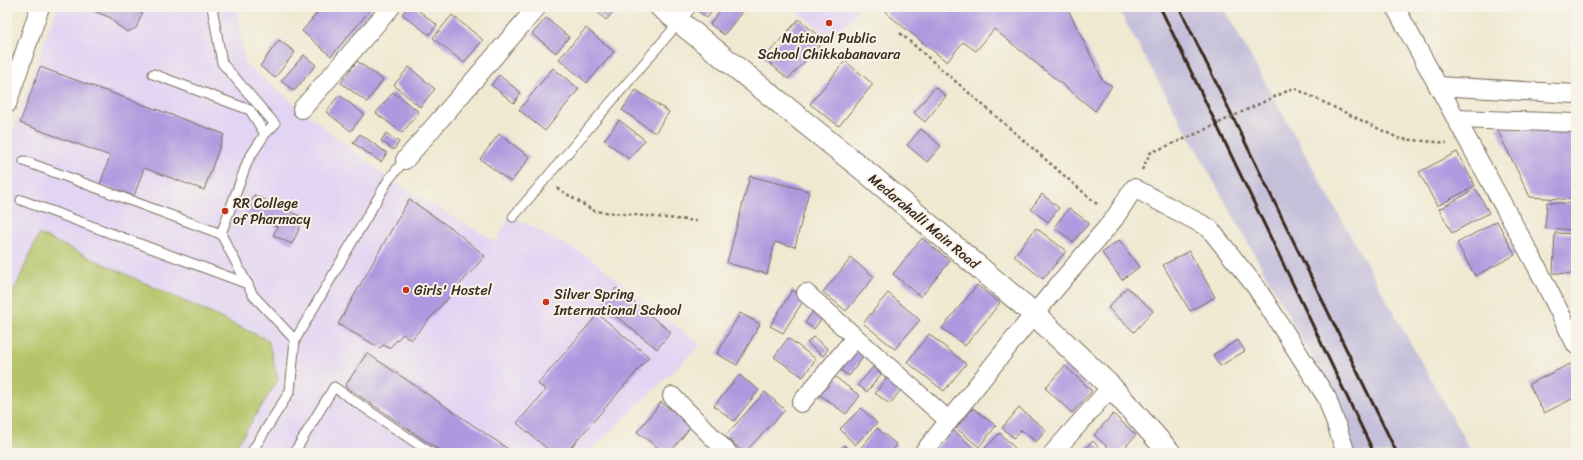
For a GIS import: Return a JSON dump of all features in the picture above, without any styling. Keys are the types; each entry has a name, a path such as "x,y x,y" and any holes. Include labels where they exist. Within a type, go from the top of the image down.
{"street":[{"path":"7,104 40,7"},
{"path":"302,109 390,7"},
{"path":"405,160 536,7"},
{"name":"Medarahalli Main Road","path":"661,7 686,15 870,175 1034,314 1111,387 1170,453"},
{"path":"1395,7 1470,146 1571,326 1576,345"},
{"path":"1438,86 1576,94"},
{"path":"1456,119 1576,123"},
{"path":"922,453 1034,314 1114,219 1134,188 1210,228 1256,287 1326,398 1346,453"},
{"path":"806,293 948,421"},
{"path":"801,403 855,338"},
{"path":"1053,453 1111,387"},
{"path":"672,396 728,453"}],"lane":[{"path":"212,7 222,63 275,124 265,134 248,160 221,234"},
{"path":"513,217 686,15"},
{"path":"153,74 250,110 265,134"},
{"path":"251,453 290,391 295,340 389,179 405,160"},
{"path":"24,161 221,234 254,295 295,340"},
{"path":"21,200 248,284"},
{"path":"294,453 334,387 431,453"}],"path":[{"path":"900,33 1114,219"},
{"path":"1134,188 1150,153 1219,124 1294,88 1400,139 1470,146"},
{"path":"545,180 594,211 698,221"}],"shaded area":[{"name":"RR College of Pharmacy","path":"57,7 237,7 245,64 389,179 496,242 511,214 513,217 590,258 700,345 588,453 7,453 7,150"},
{"name":"National Public School Chikkabanavara","path":"791,7 862,7 831,38"},
{"path":"1117,7 1223,7 1472,453 1354,453 1336,401"}],"green space":[{"path":"39,234 268,340 278,380 232,453 7,453 7,307"}],"building":[{"path":"84,7 145,7 136,28 127,32 116,24 111,18"},
{"path":"322,7 373,7 331,56 302,31"},
{"path":"408,7 414,7 437,25 429,35 402,14"},
{"path":"618,7 606,20 593,8"},
{"path":"702,7 716,7 707,18 698,11"},
{"path":"723,7 746,7 724,35 710,24"},
{"path":"890,7 1067,7 1103,81 1112,86 1095,111 994,29 976,51 963,42 947,62 886,13"},
{"path":"452,15 483,40 464,63 433,38"},
{"path":"546,18 569,37 556,53 532,34"},
{"path":"799,19 824,41 788,79 764,58"},
{"path":"586,28 614,52 587,83 559,59"},
{"path":"279,40 295,52 275,78 260,66"},
{"path":"304,55 316,65 294,91 281,81"},
{"path":"357,61 383,80 367,102 341,83"},
{"path":"845,61 873,84 839,126 810,104"},
{"path":"40,67 224,134 204,190 144,168 134,196 100,184 110,156 20,123"},
{"path":"409,67 435,89 420,107 394,85"},
{"path":"553,68 579,89 545,131 519,110"},
{"path":"499,75 521,93 514,103 491,85"},
{"path":"935,87 946,96 925,122 914,113"},
{"path":"636,90 669,112 655,133 622,110"},
{"path":"393,92 419,112 402,133 376,113"},
{"path":"339,95 364,114 351,131 326,112"},
{"path":"619,120 645,140 629,159 604,140"},
{"path":"1496,127 1576,129 1576,200 1530,197"},
{"path":"921,129 941,146 927,162 907,145"},
{"path":"386,133 399,142 394,150 381,141"},
{"path":"360,134 387,153 381,162 353,143"},
{"path":"499,134 530,157 511,182 480,159"},
{"path":"1457,152 1475,186 1437,206 1419,172"},
{"path":"750,176 809,191 795,247 775,242 767,274 727,263"},
{"path":"1476,189 1489,213 1452,233 1439,209"},
{"path":"1042,194 1059,208 1048,222 1031,209"},
{"path":"254,195 304,218 292,244 273,235 277,227 246,213"},
{"name":"Girls' Hostel","path":"409,199 455,231 485,256 411,340 403,334 389,348 383,345 380,348 338,324"},
{"path":"1547,202 1576,204 1576,230 1545,228"},
{"path":"1069,208 1089,223 1073,242 1054,227"},
{"path":"1497,221 1515,255 1475,276 1457,243"},
{"path":"1036,228 1066,251 1043,279 1014,256"},
{"path":"1555,233 1576,234 1576,274 1553,273"},
{"path":"922,238 950,261 921,297 893,274"},
{"path":"1119,240 1139,267 1122,280 1102,253"},
{"path":"1189,251 1215,297 1190,311 1163,265"},
{"path":"851,258 874,277 846,311 823,292"},
{"path":"977,285 1000,303 965,346 942,328"},
{"path":"1127,287 1153,311 1134,332 1108,308"},
{"path":"616,288 671,332 657,349 602,305"},
{"path":"792,290 805,298 783,333 770,326"},
{"path":"888,293 920,320 895,349 863,323"},
{"path":"814,310 823,317 814,329 805,323"},
{"path":"740,313 760,324 737,365 717,354"},
{"path":"598,314 649,357 566,453 552,453 517,423 546,390 538,384"},
{"path":"929,334 966,364 944,391 907,362"},
{"path":"813,337 828,349 823,356 807,343"},
{"path":"788,338 816,359 803,377 774,357"},
{"path":"1238,340 1245,351 1220,366 1213,355"},
{"path":"854,349 864,356 849,376 839,369"},
{"path":"367,353 514,453 444,453 345,386"},
{"path":"1570,364 1576,375 1576,397 1544,413 1529,384"},
{"path":"1065,366 1092,391 1072,413 1045,388"},
{"path":"873,367 881,374 867,392 858,385"},
{"path":"739,375 759,390 734,421 714,406"},
{"path":"834,376 860,396 846,414 820,395"},
{"path":"888,377 902,388 890,404 875,393"},
{"path":"765,392 785,410 744,453 725,436"},
{"path":"661,402 692,425 670,453 665,453 637,432"},
{"path":"861,408 877,423 855,445 840,429"},
{"path":"973,408 996,426 979,447 956,428"},
{"path":"1019,408 1046,430 1036,442 1021,430 1014,438 1002,428"},
{"path":"1113,414 1136,435 1120,453 1114,453 1094,435"},
{"path":"877,428 897,445 890,453 865,453 860,449"},
{"path":"953,430 979,453 940,453 935,449"},
{"path":"1000,433 1020,453 986,453 983,450"},
{"path":"1093,441 1104,453 1080,453"},
{"path":"844,445 852,453 836,453"}],"railway":[{"path":"1160,7 1374,453"},
{"path":"1179,7 1397,453"}],"place":[{"name":"National Public School Chikkabanavara","path":"829,23"},
{"name":"RR College of Pharmacy","path":"225,211"},
{"name":"Girls' Hostel","path":"406,290"},
{"name":"Silver Spring International School","path":"546,302"}]}
